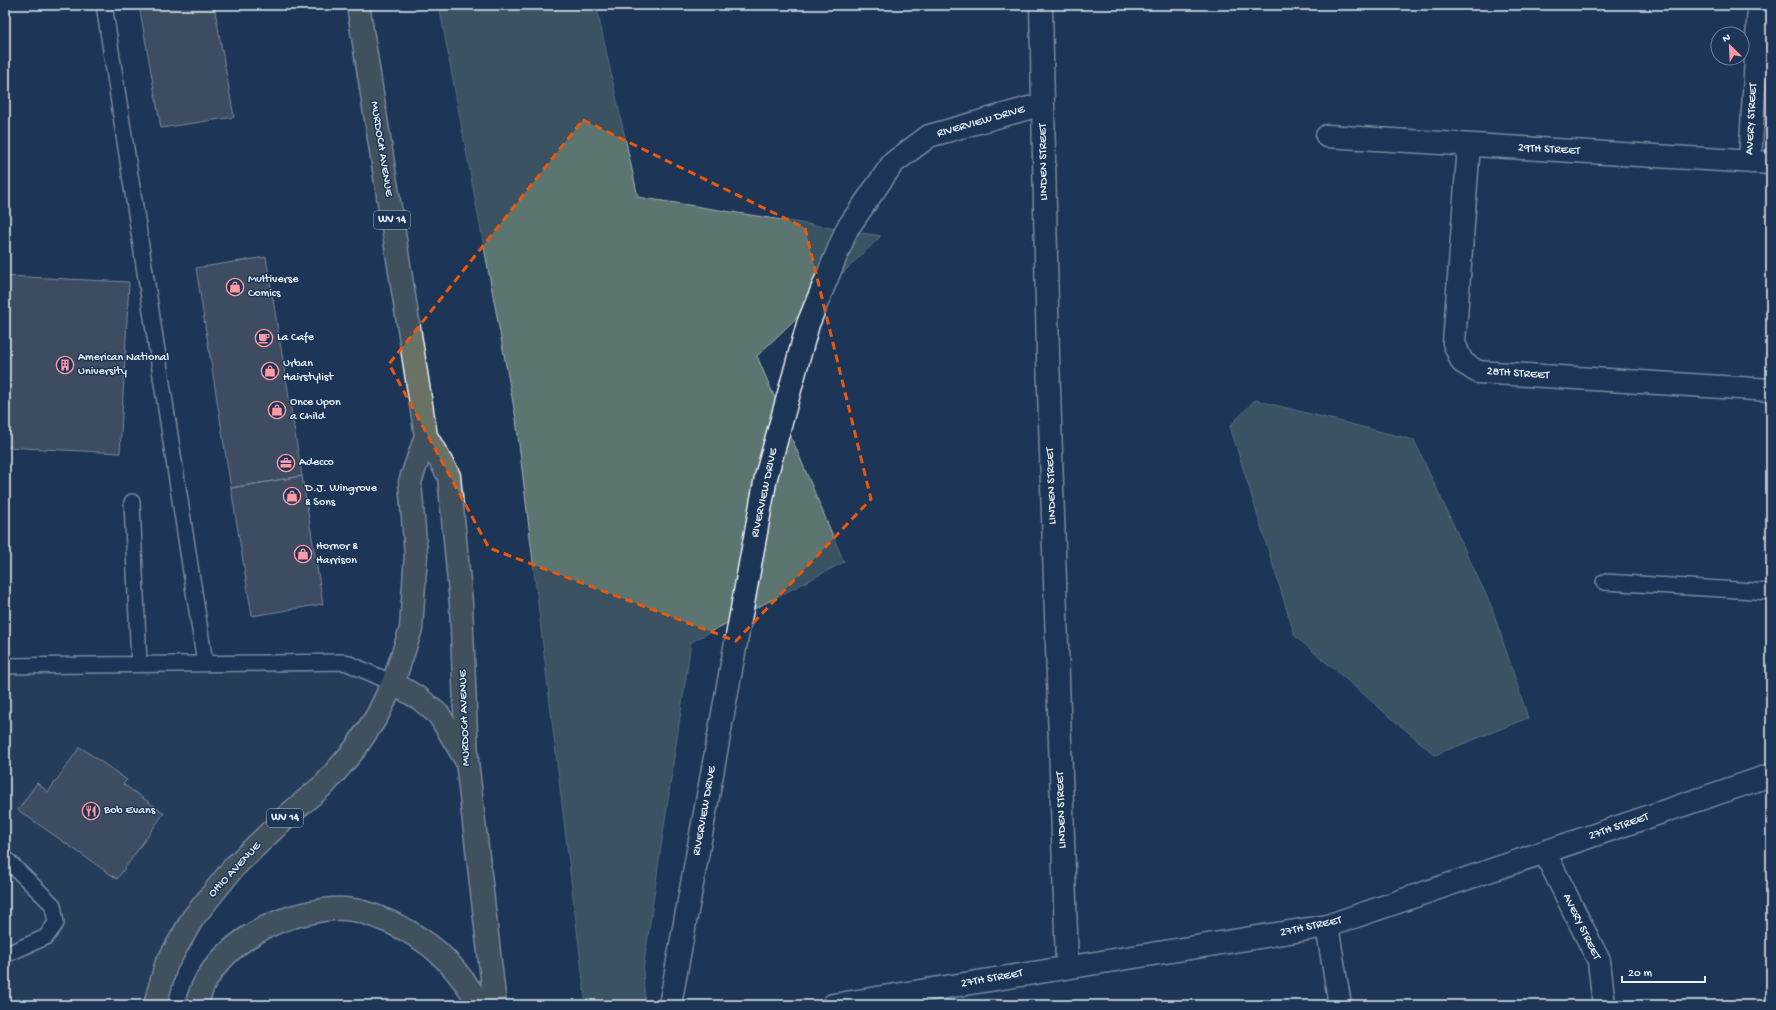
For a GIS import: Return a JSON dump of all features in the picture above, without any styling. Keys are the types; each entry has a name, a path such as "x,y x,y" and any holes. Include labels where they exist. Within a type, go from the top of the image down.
{"main road":[{"name":"MURDOCH AVENUE","path":"358,5 426,436 449,476 461,603 467,761 495,1005"},
{"name":"MURDOCH AVENUE","path":"410,629 416,554 410,482 426,436"},
{"name":"OHIO AVENUE","path":"155,1005 166,965 193,918 234,867 288,815 325,784 355,749 373,723 393,683 410,629"},
{"path":"393,683 420,699 439,715 467,761"},
{"path":"196,1005 205,982 226,955 256,930 291,916 324,909 358,911 389,921 423,940 452,965 481,1005"}],"street":[{"name":"LINDEN STREET","path":"1041,5 1048,357 1067,966"},
{"name":"AVERY STREET","path":"1759,5 1760,162"},
{"name":"RIVERVIEW DRIVE","path":"670,1005 766,477 808,324 841,243 847,229 893,163 929,136 1043,104"},
{"name":"29TH STREET","path":"1327,136 1760,162"},
{"name":"28TH STREET","path":"1469,145 1454,343 1462,362 1478,372 1771,390"},
{"name":"27TH STREET","path":"833,1005 907,999 1067,966 1327,926 1771,775"},
{"name":"AVERY STREET","path":"1545,853 1599,961 1604,1005"},
{"path":"1327,926 1340,1005"}],"lane":[{"path":"104,5 205,663"},
{"path":"132,502 139,664"},
{"path":"1604,582 1771,592"},
{"path":"5,666 345,662 393,683"},
{"path":"5,858 53,905 56,924 46,937 5,955"}],"highlighted area":[{"path":"583,120 805,228 871,499 736,641 489,548 389,364"}],"shaded area":[{"path":"345,662 393,683 377,716 234,867 155,1005 5,1005 5,666"}],"green space":[{"path":"439,5 596,5 638,197 881,236 757,356 844,562 691,642 643,970 645,1005 586,1005 516,419"},
{"path":"1255,400 1414,440 1492,608 1528,718 1435,755 1295,636 1230,426"}],"building":[{"path":"139,5 214,5 234,117 161,128"},
{"path":"266,257 302,476 231,488 196,268"},
{"name":"American National University","path":"5,276 129,282 120,453 5,447"},
{"path":"302,476 323,604 252,616 231,488"},
{"name":"Bob Evans","path":"80,747 127,780 123,784 164,813 117,879 18,810 37,783 48,792"}],"place":[{"name":"Multiverse Comics","path":"235,287"},
{"name":"La Cafe","path":"264,338"},
{"name":"American National University","path":"65,365"},
{"name":"Urban Hairstylist","path":"270,371"},
{"name":"Once Upon a Child","path":"277,410"},
{"name":"Adecco","path":"286,463"},
{"name":"D.J. Wingrove & Sons","path":"292,496"},
{"name":"Hornor & Harrison","path":"303,554"},
{"name":"Bob Evans","path":"91,811"}]}
